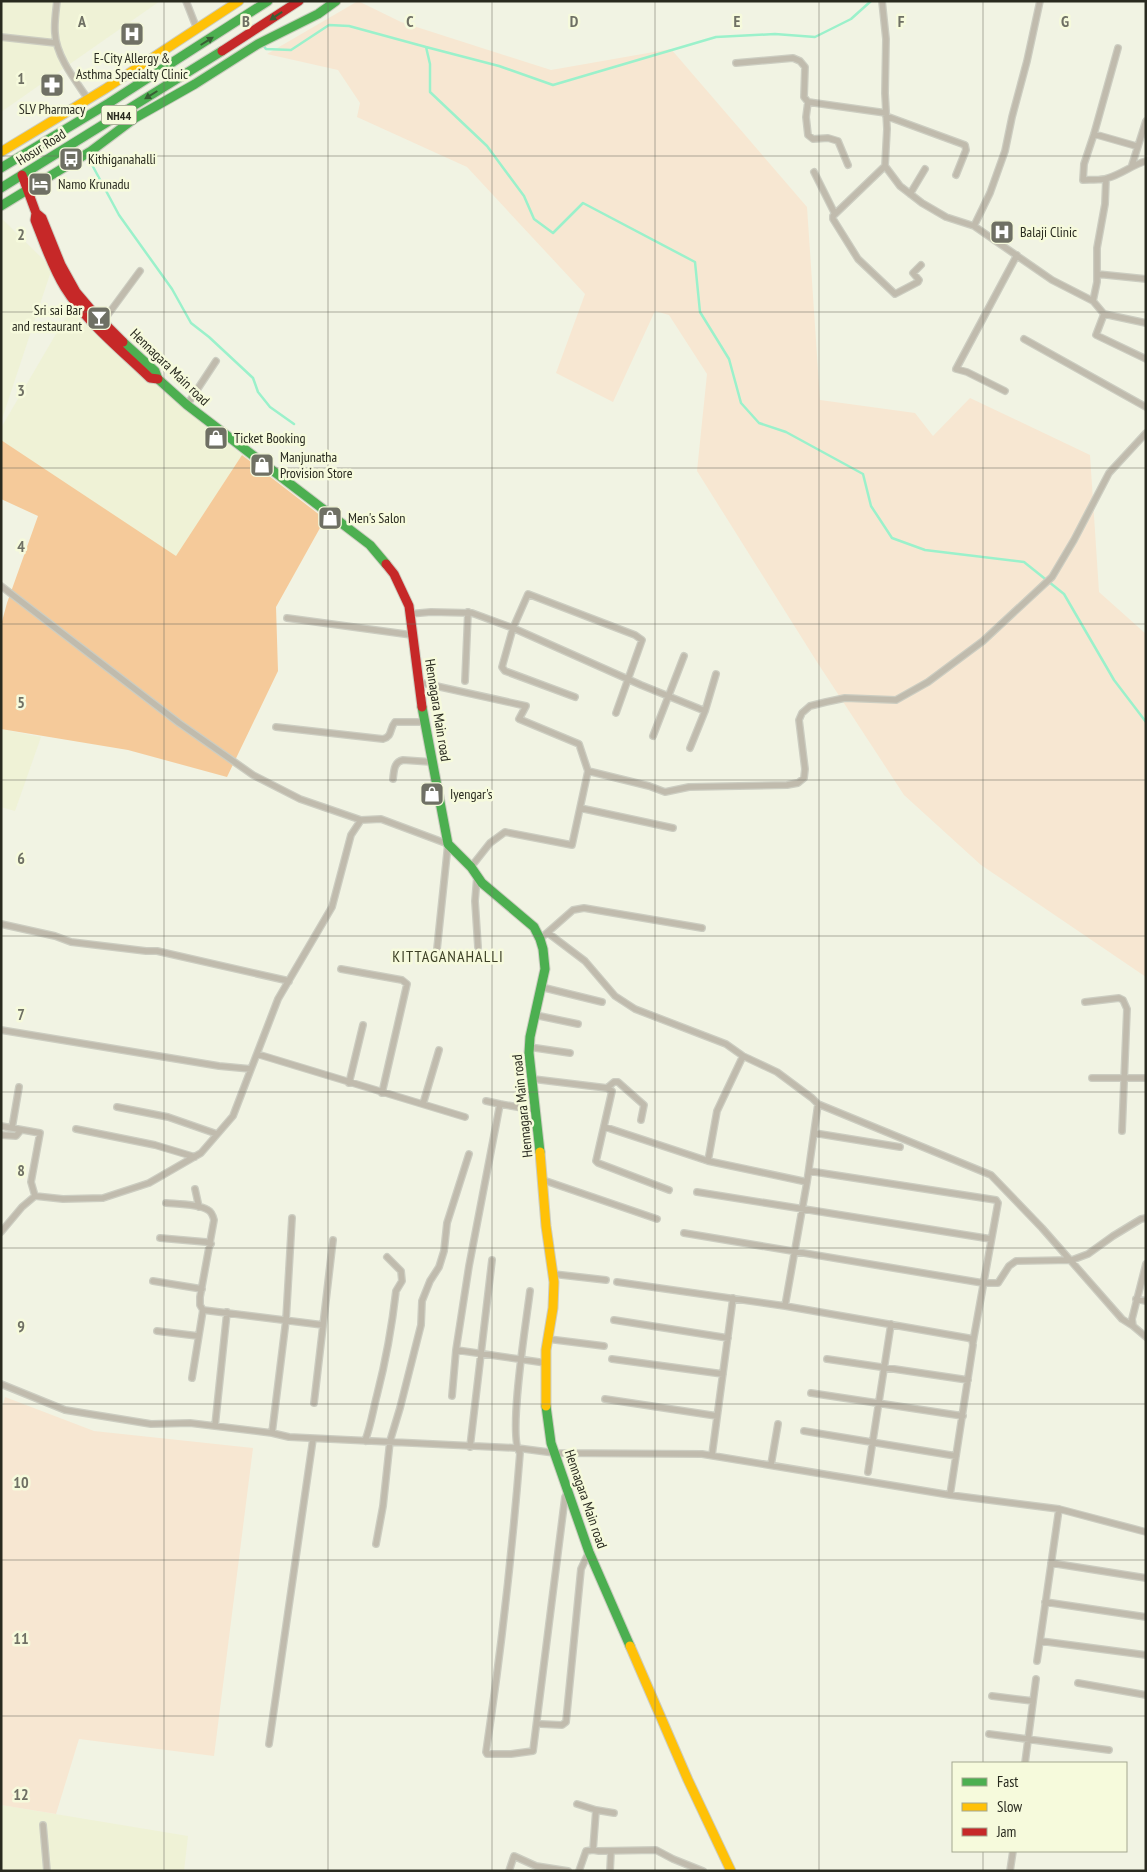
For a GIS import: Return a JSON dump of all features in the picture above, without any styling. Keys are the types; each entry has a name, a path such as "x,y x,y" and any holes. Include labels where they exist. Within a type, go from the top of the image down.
{"main road":[{"name":"Hosur Road","path":"1,168 109,103 243,19 268,1"},
{"name":"Hosur Road","path":"1,188 254,31 298,1"},
{"path":"1,206 91,151 134,118 252,48 318,14 336,1"},
{"path":"1,152 88,99 238,2"},
{"name":"Hennagara Main road","path":"22,175 36,213 42,218 74,289 101,325 155,371 158,379 187,406 370,545 394,574 409,606 418,682 448,844"},
{"path":"448,844 482,882 534,927 540,938"},
{"name":"Hennagara Main road","path":"540,938 543,949 544,969 529,1047 546,1226 553,1274 553,1308 548,1340 545,1396 551,1443 589,1552 688,1780 731,1871"}],"street":[{"path":"57,1 54,31 56,43 75,81 88,99"},
{"path":"186,1 197,29"},
{"path":"882,1 886,39 885,166 900,186 922,204 946,216 974,226 1052,280 1093,301 1104,314 1146,323"},
{"path":"974,226 990,193 1005,151 1012,117 1028,61 1040,1"},
{"path":"1,37 56,43"},
{"path":"1118,48 1084,164 1083,180 1106,179 1122,173 1132,165 1146,161"},
{"path":"736,63 793,58 800,61 804,66 804,97 808,102 886,114 965,145 966,150 956,175"},
{"path":"808,102 806,117 808,135 813,139 828,138 838,140 848,165"},
{"path":"1132,165 1136,146 1146,121"},
{"path":"1094,134 1136,146"},
{"path":"885,166 832,219 858,259 895,294 918,282 919,280 914,273 921,265"},
{"path":"910,194 925,169"},
{"path":"814,172 835,214"},
{"path":"1093,301 1097,274 1097,248 1105,204 1106,179"},
{"path":"1005,391 967,372 956,370 1017,255"},
{"path":"101,325 140,271"},
{"path":"1097,274 1146,279"},
{"path":"1104,314 1096,335 1146,359"},
{"path":"1024,339 1146,407"},
{"path":"187,406 216,361"},
{"path":"588,771 649,786 665,792 689,787 771,786 798,783 804,778 805,768 799,720 802,713 810,706 844,698 896,700 928,682 983,641 1052,577 1074,540 1109,473 1146,433"},
{"path":"1,586 178,723 253,775 300,799 360,820 381,819 448,844 437,949"},
{"path":"575,697 505,671 502,667 513,628 528,594 635,635 642,640 616,713"},
{"path":"410,614 468,612 513,628 705,711"},
{"path":"464,681 468,612"},
{"path":"287,618 412,636"},
{"path":"653,736 684,656"},
{"path":"690,748 705,711 716,674"},
{"path":"418,682 526,706 519,719 579,744 588,771 572,845 505,832 490,843 470,867"},
{"path":"276,727 383,739 388,738 391,734 392,726 395,722 425,722"},
{"path":"393,779 395,765 399,761 432,762"},
{"path":"580,808 673,828"},
{"path":"1,1232 22,1207 36,1196 63,1199 103,1198 148,1183 201,1153 233,1116 278,999 332,907 351,835 360,820"},
{"path":"477,877 475,901 478,948"},
{"path":"540,938 573,910 584,908 702,928"},
{"path":"1,924 55,936 71,942 157,951 289,981"},
{"path":"548,933 585,961 615,996 635,1009 726,1044 743,1056 778,1072 818,1104 991,1176 1072,1260 1122,1319 1146,1337"},
{"path":"341,969 402,980 407,984 382,1092"},
{"path":"541,987 602,1002"},
{"path":"1085,1002 1119,998 1126,1004 1122,1131"},
{"path":"535,1015 578,1024"},
{"path":"349,1083 363,1025"},
{"path":"1,1030 252,1070"},
{"path":"529,1047 570,1053"},
{"path":"423,1104 439,1050"},
{"path":"257,1054 465,1117"},
{"path":"708,1161 717,1111 743,1056"},
{"path":"1092,1078 1146,1078"},
{"path":"533,1079 607,1088 612,1091 596,1157 598,1163 670,1190"},
{"path":"607,1088 614,1082 618,1082 644,1105 641,1120"},
{"path":"12,1128 19,1087"},
{"path":"486,1101 535,1110"},
{"path":"452,1396 456,1350 469,1266 500,1104"},
{"path":"785,1306 807,1182 818,1104"},
{"path":"117,1107 168,1117 217,1134"},
{"path":"1,1126 40,1133 31,1182 36,1196"},
{"path":"604,1127 708,1161 807,1182"},
{"path":"76,1129 155,1145 195,1157"},
{"path":"1,1134 16,1136 21,1130"},
{"path":"814,1133 900,1147"},
{"path":"376,1544 384,1506 390,1442 421,1325 422,1301 442,1259 447,1223 470,1154"},
{"path":"808,1171 996,1200 998,1202 973,1342 950,1495"},
{"path":"543,1180 657,1219"},
{"path":"195,1189 199,1207"},
{"path":"697,1192 991,1239"},
{"path":"166,1203 208,1209 214,1220 202,1288 200,1305 203,1310 192,1378"},
{"path":"272,1433 286,1320 292,1218"},
{"path":"684,1233 983,1283 998,1283 1009,1266 1016,1261 1072,1260 1088,1254 1112,1236 1146,1218"},
{"path":"160,1238 211,1244"},
{"path":"314,1403 333,1240"},
{"path":"365,1440 374,1414 376,1397 383,1374 396,1291 402,1281 401,1271 388,1257"},
{"path":"470,1447 492,1260"},
{"path":"1133,1326 1132,1319 1136,1299 1146,1264"},
{"path":"553,1274 606,1280"},
{"path":"153,1281 202,1288"},
{"path":"617,1282 785,1306 968,1338 973,1342"},
{"path":"530,1291 521,1360 515,1433 516,1448 520,1452 516,1504 487,1754 511,1754 532,1751 565,1497 568,1491"},
{"path":"712,1455 733,1298"},
{"path":"1136,1299 1146,1301"},
{"path":"203,1310 323,1325"},
{"path":"215,1426 227,1312"},
{"path":"614,1320 728,1338"},
{"path":"868,1472 891,1324"},
{"path":"158,1331 198,1336"},
{"path":"548,1340 604,1346"},
{"path":"456,1350 546,1363"},
{"path":"612,1359 723,1374"},
{"path":"826,1359 968,1380"},
{"path":"1,1384 65,1410 151,1424 190,1422 289,1437 516,1448 555,1454 712,1455 950,1495 1059,1509 1146,1532"},
{"path":"811,1392 962,1416"},
{"path":"605,1399 718,1416"},
{"path":"771,1465 778,1424"},
{"path":"804,1432 956,1456"},
{"path":"269,1744 314,1439"},
{"path":"1037,1661 1059,1509"},
{"path":"541,1724 562,1725 566,1722 581,1569 589,1552"},
{"path":"1051,1563 1146,1578"},
{"path":"1045,1602 1146,1617"},
{"path":"1040,1641 1146,1655"},
{"path":"1024,1762 1036,1679"},
{"path":"1078,1683 1146,1695"},
{"path":"992,1696 1033,1700"},
{"path":"989,1734 1109,1750"},
{"path":"577,1804 614,1813"},
{"path":"593,1850 596,1810"},
{"path":"43,1825 47,1871"},
{"path":"579,1871 586,1851 593,1850 656,1850 703,1871"},
{"path":"610,1871 611,1851"},
{"path":"1010,1871 1013,1852"},
{"path":"509,1871 514,1856 536,1866 568,1871"}],"shaded area":[{"path":"1,1 160,1 1,112"},
{"path":"358,1 401,22 551,70 671,49 807,207 820,400 915,413 933,436 970,398 1090,455 1099,592 1146,634 1146,977 981,865 904,795 817,662 697,471 707,374 669,315 655,311 613,402 556,373 585,294 467,167 357,117 360,103 338,70 267,54"},
{"path":"1,218 52,268 1,422"},
{"path":"70,310 116,353 242,455 176,557 1,440 1,428"},
{"path":"1,440 176,556 242,455 325,519 276,607 278,671 227,777 128,750 1,729 1,625 38,516 1,499"},
{"path":"1,729 41,737 15,811 1,807"},
{"path":"5,1397 94,1431 253,1448 214,1756 79,1739 56,1814 1,1805 1,1411"},
{"path":"1,1805 188,1836 184,1871 1,1871"}],"waterway":[{"path":"426,47 499,66 553,85 716,37 775,34 815,37 851,19 871,1"},
{"path":"263,45 266,49 291,50 329,25 349,26 426,47 430,64 430,92 487,146 524,196 534,219 553,233 583,203 695,262 700,312 729,359 741,403 759,423 786,432 863,474 871,506 892,538 925,550 1024,562 1064,594 1114,680 1146,722"},
{"path":"90,161 119,215 172,289 191,323 253,378 258,392 270,407 294,424"}],"traffic: fast":[{"path":"1,168 109,103 268,1"},
{"path":"1,206 91,151 135,118 195,84 258,44 318,14 336,1"},
{"path":"1,188 222,51"},
{"path":"123,342 155,371 158,379 187,405 370,545 386,564"},
{"path":"422,707 448,844 471,867 482,883 534,927 543,949 545,969 530,1037 529,1053 540,1152"},
{"path":"546,1406 551,1443 589,1552 630,1646"}],"traffic: slow":[{"path":"1,152 105,89 239,1"},
{"path":"540,1152 546,1226 554,1282 553,1308 546,1350 546,1406"},
{"path":"630,1646 688,1780 731,1871"}],"traffic: jam":[{"path":"222,51 299,1"},
{"path":"22,175 36,213 42,218 61,265 76,292 123,342"},
{"path":"36,213 35,220 52,263 60,280 74,301 104,335 150,378 158,379"},
{"path":"386,564 394,574 409,606 422,707"}],"place":[{"name":"E-City Allergy & Asthma Specialty Clinic","path":"132,34"},
{"name":"SLV Pharmacy","path":"52,85"},
{"name":"Kithiganahalli","path":"71,159"},
{"name":"Namo Krunadu","path":"40,184"},
{"name":"Balaji Clinic","path":"1002,232"},
{"name":"Sri sai Bar and restaurant","path":"99,318"},
{"name":"Ticket Booking","path":"216,438"},
{"name":"Manjunatha Provision Store","path":"262,465"},
{"name":"Men's Salon","path":"330,518"},
{"name":"Iyengar's","path":"432,794"}],"district":[{"name":"KITTAGANAHALLI","path":"448,956"}]}
